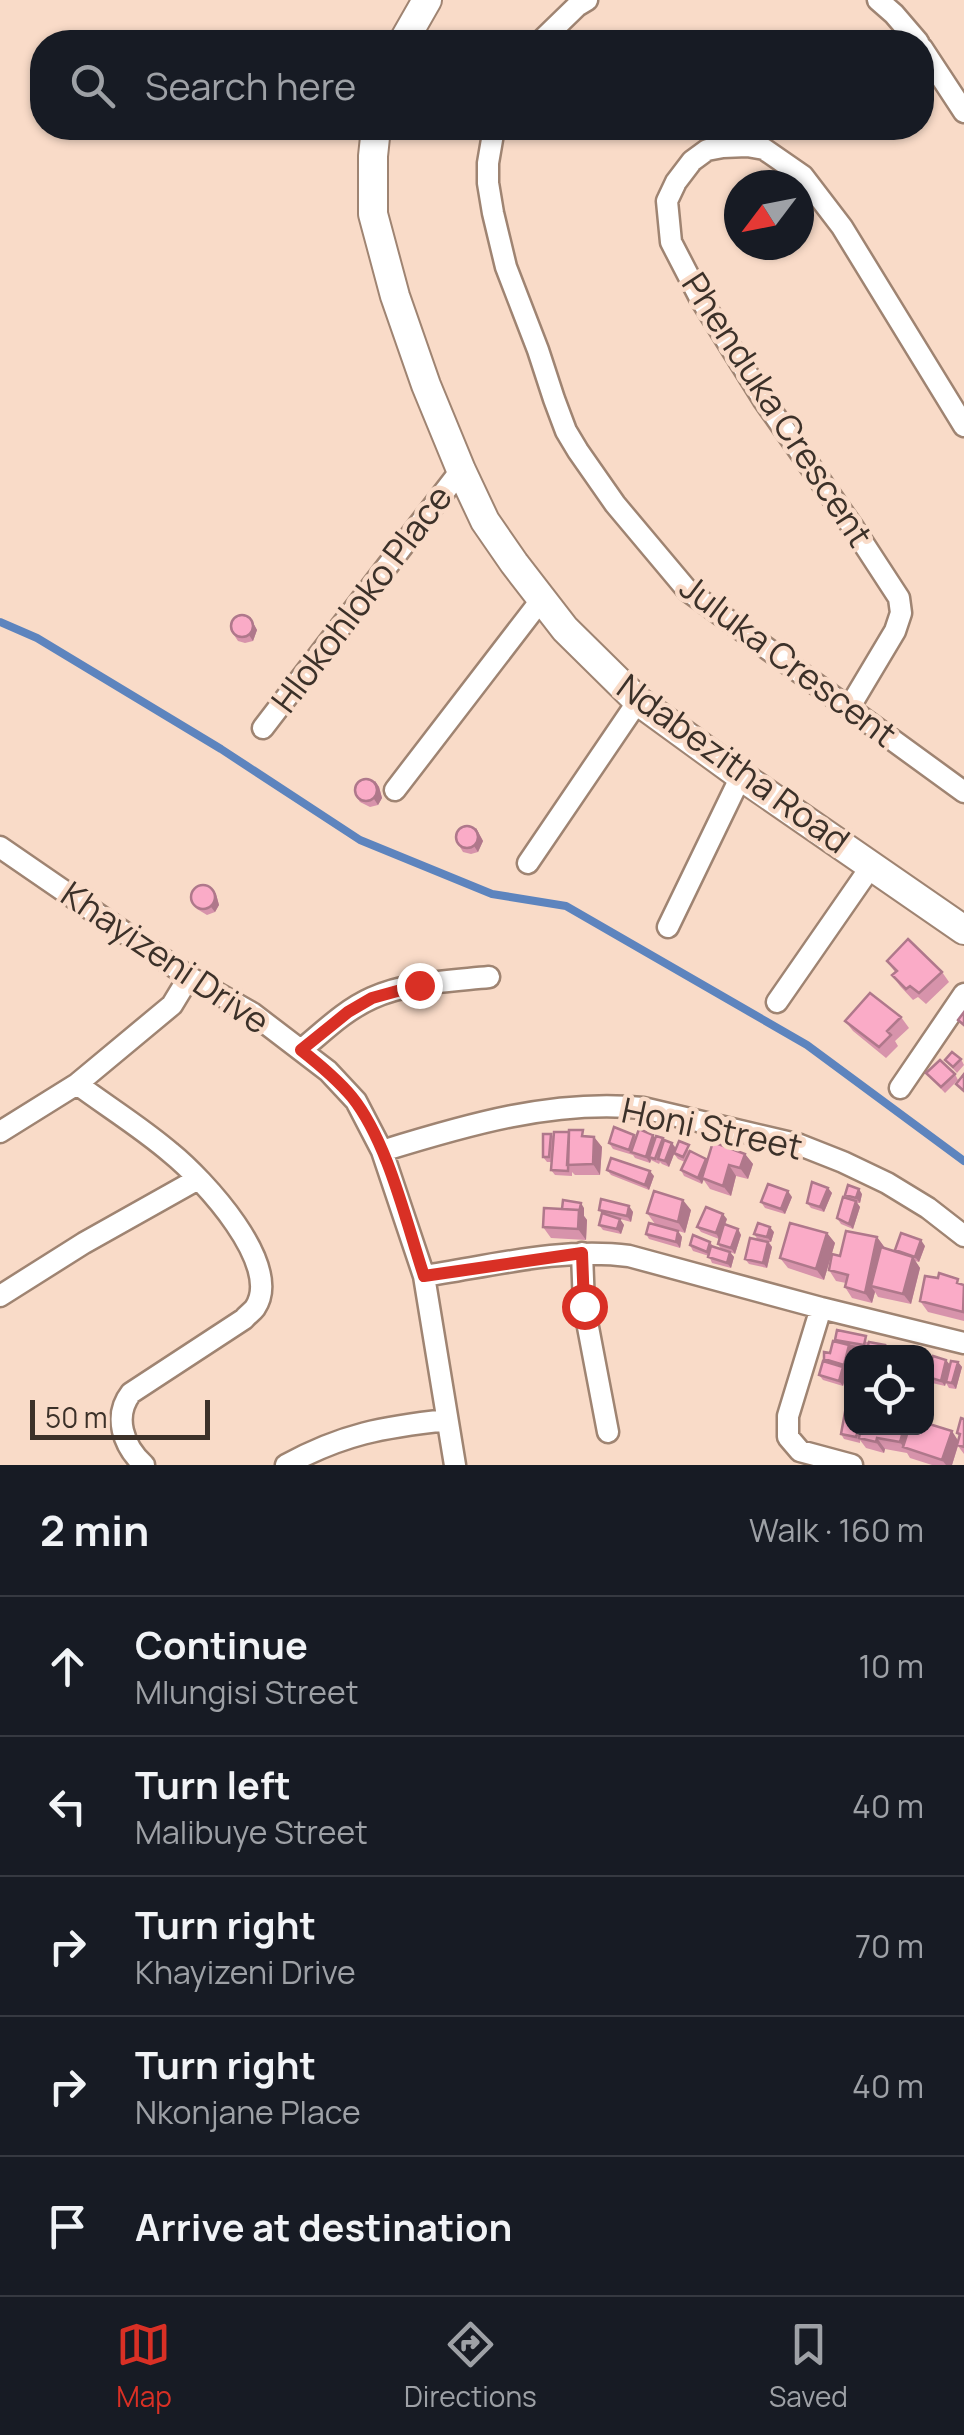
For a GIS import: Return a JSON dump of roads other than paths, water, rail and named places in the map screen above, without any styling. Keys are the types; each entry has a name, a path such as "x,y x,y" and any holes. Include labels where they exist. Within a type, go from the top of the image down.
{"street":[{"path":"410,30 426,0"},
{"path":"552,30 587,0"},
{"path":"878,0 907,30"},
{"path":"934,66 964,112"},
{"name":"Ndabezitha Road","path":"375,140 373,214 394,296 460,470 485,521 540,600 638,700 964,930"},
{"name":"Juluka Crescent","path":"492,140 488,184 506,267 566,431 616,504 688,592 964,792"},
{"name":"Phenduka Crescent","path":"849,708 895,631 902,607 854,529 763,399 700,298 671,242 667,202 692,161 707,150 723,147 764,148 803,176 842,227 964,426"},
{"name":"Hlokohloko Place","path":"263,728 460,470"},
{"path":"395,790 540,600"},
{"path":"528,864 638,700"},
{"path":"668,926 742,776"},
{"name":"Khayizeni Drive","path":"0,847 189,977 252,1014 301,1050 356,1101 382,1151 424,1276 455,1465"},
{"path":"777,1002 872,866"},
{"path":"0,1132 77,1084 172,1005 189,977"},
{"path":"301,1050 372,998 419,985 489,977"},
{"path":"900,1088 964,994"},
{"path":"77,1084 172,1154 198,1179 249,1245 259,1269 255,1308 124,1402 122,1429 128,1446 144,1465"},
{"name":"Honi Street","path":"382,1151 538,1110 643,1108 800,1145 844,1162 928,1208 964,1236"},
{"path":"0,1296 198,1179"},
{"path":"424,1276 582,1253 629,1256 964,1343"},
{"path":"582,1253 584,1306 608,1432"},
{"path":"822,1308 788,1416 788,1436 800,1450 852,1465"},
{"path":"286,1465 356,1434 447,1420"}],"waterway":[{"path":"0,622 37,638 221,749 360,840 492,894 566,906 807,1045 964,1161"}]}
